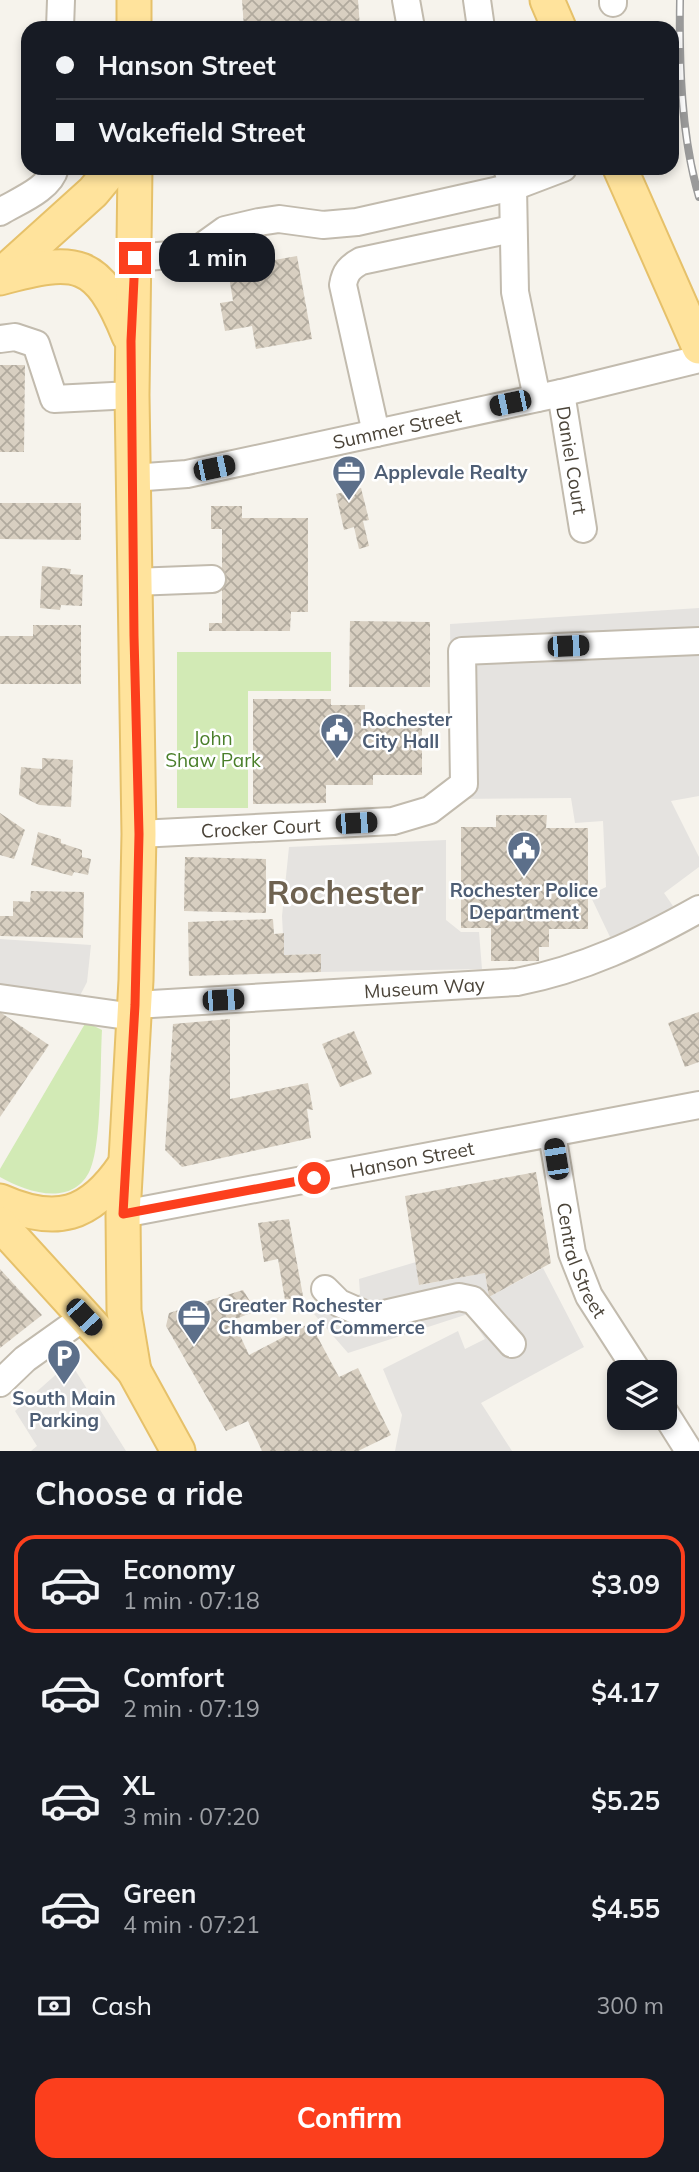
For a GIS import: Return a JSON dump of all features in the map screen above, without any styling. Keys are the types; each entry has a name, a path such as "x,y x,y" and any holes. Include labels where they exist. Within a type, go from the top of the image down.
{"main road":[{"path":"134,0 134,21"},
{"path":"547,0 556,21"},
{"path":"0,277 93,192 107,175"},
{"path":"134,1370 124,1311 123,1214 134,1011 139,834 131,341 135,175"},
{"path":"623,175 699,347"},
{"path":"0,277 57,265 74,267 90,274 104,285 114,299 131,341"},
{"path":"0,1201 31,1213 50,1216 66,1213 83,1207 104,1193 124,1166"},
{"path":"0,1224 134,1370 178,1451"}],"street":[{"path":"60,21 61,0"},
{"path":"406,0 410,21"},
{"path":"477,0 480,21"},
{"path":"0,212 39,188 53,175"},
{"path":"135,258 193,253 225,230 259,222 279,219 323,225 356,222 510,177"},
{"name":"Daniel Court","path":"510,177 515,292 549,395 583,529"},
{"path":"376,433 343,285 351,266 361,261 512,229"},
{"path":"0,340 15,337 36,344 54,399 132,395"},
{"name":"Summer Street","path":"132,478 187,474 549,395 699,359"},
{"path":"134,582 212,579"},
{"name":"Crocker Court","path":"139,834 393,821 430,810 464,784 462,651 699,641"},
{"name":"Museum Way","path":"0,998 134,1011 517,982 565,971 612,954 699,909"},
{"name":"Hanson Street","path":"123,1214 699,1105"},
{"name":"Central Street","path":"552,1134 572,1253 589,1296 630,1360"},
{"path":"325,1289 339,1303 371,1317 459,1297 473,1300 512,1344"},
{"path":"0,1382 25,1359 84,1317"},
{"path":"676,1430 689,1451"}],"green space":[{"name":"John Shaw Park","path":"177,652 331,652 331,691 248,691 248,808 177,808"},
{"path":"86,1022 102,1030 99,1123 90,1170 82,1182 61,1193 35,1191 11,1183 0,1177 0,1169"}],"shaded area":[{"path":"699,608 699,796 671,801 699,857 699,867 664,893 673,906 666,912 611,939 590,895 606,887 603,821 575,823 571,798 452,799 450,624"},
{"path":"446,840 446,920 461,932 479,932 482,969 321,972 321,954 284,955 282,916 289,847"},
{"path":"0,939 91,945 87,982 73,1009 0,998"},
{"path":"416,1262 420,1285 485,1273 489,1297 543,1268 584,1347 481,1403 512,1451 395,1451 402,1415 383,1369 458,1331 465,1349 485,1339 468,1314 348,1353 314,1314 360,1294 359,1279"},
{"name":"South Main Parking","path":"70,1362 126,1451 31,1451 37,1446 15,1411"}],"building":[{"path":"242,0 358,0 360,21 244,21"},
{"path":"263,230 269,261 297,256 312,339 256,349 252,326 225,331 220,303 233,301 228,270 247,267 241,234"},
{"path":"0,365 25,365 24,452 0,452"},
{"path":"361,488 369,520 363,521 369,546 359,549 354,527 344,530 336,494"},
{"path":"0,503 81,503 81,540 0,539"},
{"path":"211,506 242,506 242,518 308,518 308,612 291,612 290,631 209,631 209,623 222,623 222,529 211,529"},
{"path":"42,566 71,569 70,574 83,575 82,606 61,605 60,610 40,608"},
{"path":"350,621 430,622 430,687 349,687"},
{"path":"33,625 81,625 81,684 0,684 0,636 33,636"},
{"name":"Rochester City Hall","path":"253,699 331,699 331,705 365,705 365,715 404,715 404,728 422,727 422,775 373,775 373,785 326,785 326,803 253,804"},
{"path":"42,758 73,760 71,807 39,805 19,795 21,767 42,769"},
{"path":"0,813 25,830 14,859 0,855"},
{"name":"Rochester Police Department","path":"496,815 547,815 546,828 588,828 588,929 549,929 549,947 539,947 539,961 491,961 491,928 461,928 461,827 496,827"},
{"path":"38,832 61,839 61,843 82,850 82,857 91,859 88,875 74,872 72,876 31,865"},
{"path":"185,857 266,859 266,913 184,911"},
{"path":"31,891 84,892 83,938 0,936 0,916 13,916 13,901 30,902"},
{"path":"273,919 274,934 284,933 284,955 321,954 321,972 189,976 188,922"},
{"path":"0,1012 49,1045 0,1117"},
{"path":"699,1012 699,1062 685,1067 668,1023"},
{"path":"230,1019 230,1099 308,1083 313,1110 307,1109 311,1138 182,1167 165,1150 173,1024"},
{"path":"354,1031 372,1074 340,1087 322,1044"},
{"path":"536,1172 551,1263 489,1297 485,1273 419,1285 405,1196"},
{"path":"289,1219 303,1296 285,1300 278,1259 264,1262 258,1223"},
{"path":"0,1269 42,1315 0,1348"},
{"path":"243,1290 256,1311 233,1320 249,1355 310,1323 339,1377 358,1368 391,1435 358,1451 262,1451 248,1421 226,1431 166,1326 169,1313"}],"railway":[{"path":"680,0 682,99 688,149 699,197"}],"place":[{"name":"Applevale Realty","path":"349,502"},
{"name":"Rochester City Hall","path":"337,760"},
{"name":"Rochester Police Department","path":"524,878"},
{"name":"Greater Rochester Chamber of Commerce","path":"194,1346"},
{"name":"South Main Parking","path":"64,1386"}],"district":[{"name":"Rochester","path":"345,892"}],"route":[{"path":"135,258 131,341 139,866 135,1005 123,1214 314,1178"}]}
